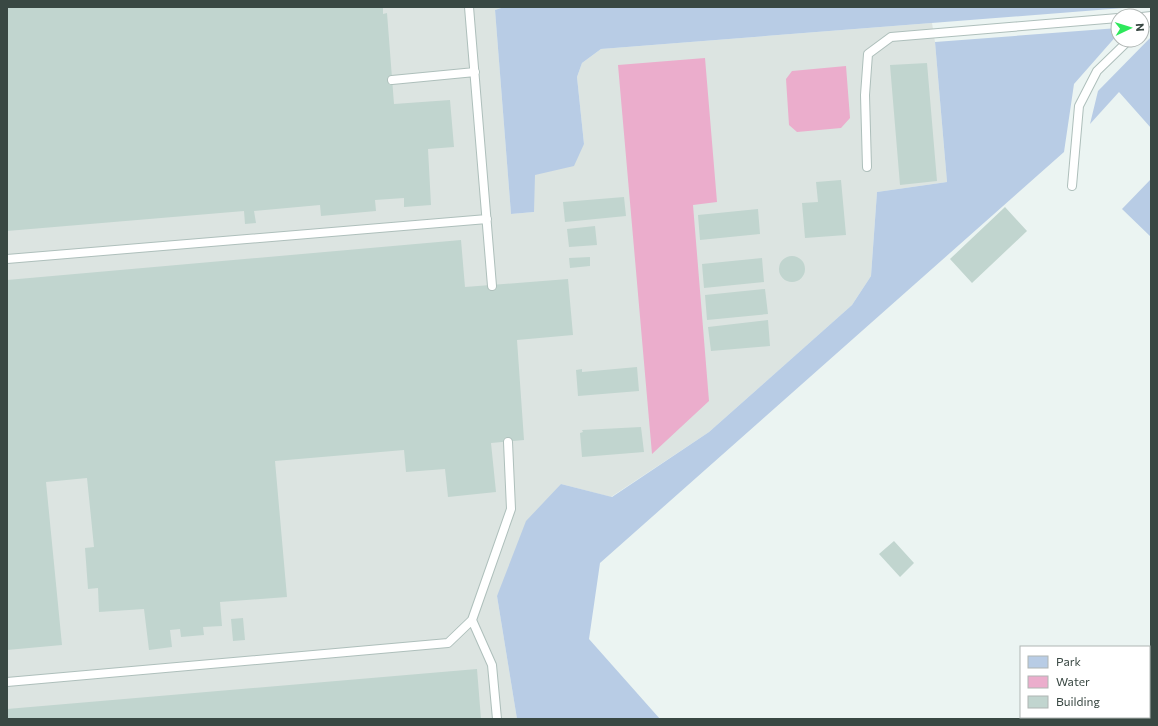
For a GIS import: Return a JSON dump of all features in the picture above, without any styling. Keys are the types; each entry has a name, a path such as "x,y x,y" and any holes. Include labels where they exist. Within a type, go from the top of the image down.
{"lane":[{"path":"469,7 492,286"},
{"path":"867,167 865,95 868,54 891,37 1110,19"},
{"path":"1072,186 1079,106 1097,71 1121,48"},
{"path":"392,80 475,72"},
{"path":"7,259 487,219"},
{"path":"7,682 448,643 472,620 511,509 508,442"},
{"path":"472,620 492,665 497,719"}],"shaded area":[{"path":"7,7 504,7 495,10 511,214 534,212 534,175 584,144 577,77 582,63 601,49 932,23 935,42 947,182 877,192 871,276 852,305 709,432 611,497 561,484 497,596 517,719 7,719"}],"green space":[{"path":"504,7 1136,7 601,49 582,63 577,77 584,144 574,166 535,175 534,212 511,214 495,10"},
{"path":"1110,29 1110,43 1074,84 1064,152 600,563 589,639 660,719 517,719 497,596 526,521 561,484 612,497 709,432 852,305 871,276 877,192 947,182 935,42"},
{"path":"1151,37 1151,128 1119,92 1090,124 1098,91 1140,48 1150,48"},
{"path":"1151,179 1151,237 1122,209"}],"water":[{"path":"705,58 717,202 693,205 709,401 652,454 618,65"},
{"path":"846,66 850,118 841,128 797,132 789,125 786,79 792,71"}],"building":[{"path":"7,7 383,7 383,14 387,13 394,104 450,100 454,147 428,149 431,205 404,207 404,198 375,200 376,211 321,216 320,205 254,211 256,223 245,224 244,211 7,231"},
{"path":"927,63 937,181 900,185 890,65"},
{"path":"841,180 846,235 805,238 802,203 818,202 816,182"},
{"path":"624,197 626,216 565,222 563,202"},
{"path":"1005,207 1027,231 972,283 950,259"},
{"path":"758,209 760,234 700,240 698,215"},
{"path":"595,226 597,245 569,247 567,229"},
{"path":"461,240 465,287 568,279 573,335 517,340 524,440 491,443 496,492 448,497 445,469 406,472 404,450 275,461 287,597 220,602 222,626 203,627 204,635 181,637 180,629 170,630 172,647 149,650 144,609 99,612 98,588 88,589 85,548 94,547 87,478 46,482 62,645 7,650 7,280"},
{"path":"792,256 801,260 805,269 801,278 792,282 783,278 779,269 783,260"},
{"path":"590,257 590,266 570,268 569,258"},
{"path":"762,258 764,282 704,288 702,264"},
{"path":"765,289 768,314 707,320 705,295"},
{"path":"768,320 770,346 711,351 708,327"},
{"path":"637,367 639,391 578,396 576,370 582,369 582,372"},
{"path":"641,427 644,452 582,457 580,433 583,432 582,430"},
{"path":"894,541 914,563 900,577 879,554"},
{"path":"243,618 245,640 233,641 231,619"},
{"path":"477,669 481,719 7,719 7,709"}]}
